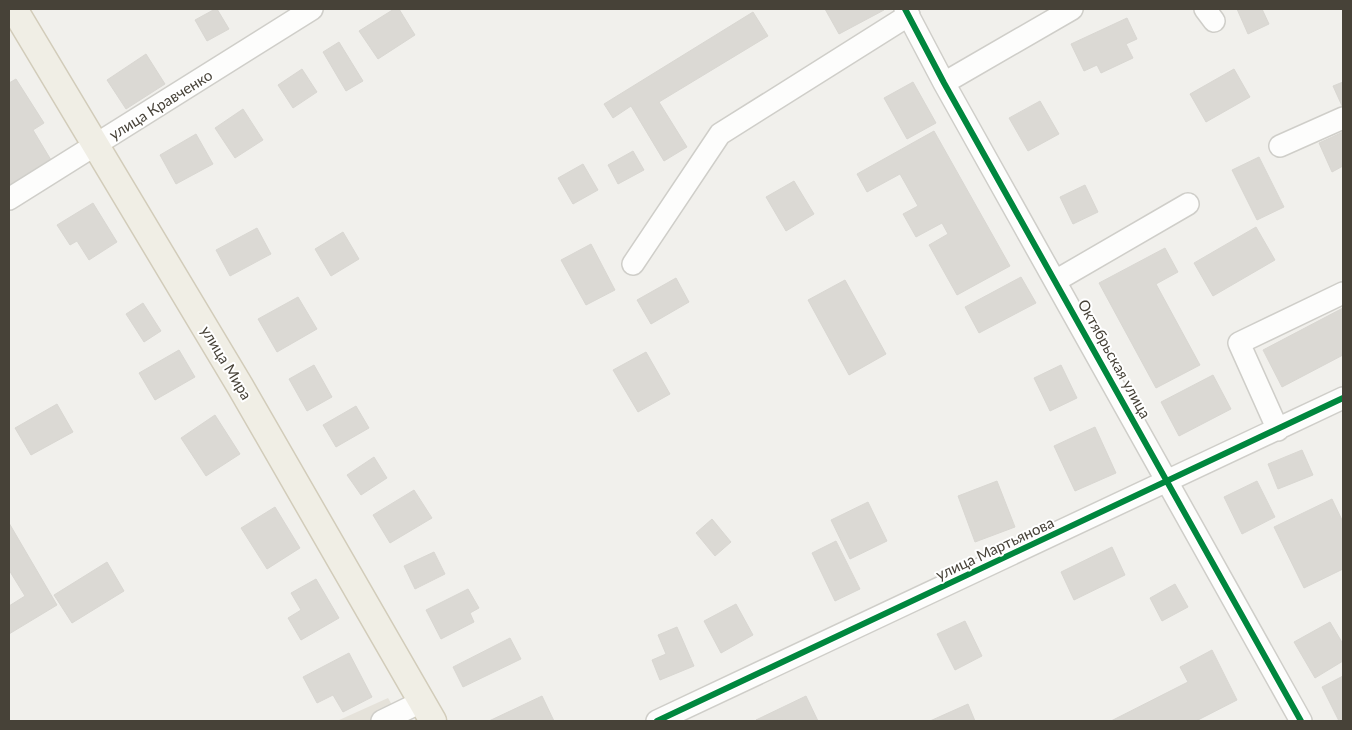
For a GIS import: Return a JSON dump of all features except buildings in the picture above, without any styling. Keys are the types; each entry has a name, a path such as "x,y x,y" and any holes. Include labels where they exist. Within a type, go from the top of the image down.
{"main road":[{"name":"улица Мира","path":"14,9 240,386 427,711"}],"street":[{"name":"улица Кравченко","path":"9,199 312,9"},
{"path":"944,83 1072,9"},
{"path":"633,264 720,134 907,12"},
{"name":"Октябрьская улица","path":"907,12 944,83 1057,280 1167,483 1302,721"},
{"path":"1280,146 1343,118"},
{"path":"1057,280 1188,204"},
{"path":"1278,430 1239,343 1343,293"},
{"name":"улица Мартьянова","path":"657,721 1167,483 1343,398"},
{"path":"382,721 427,711"}],"shaded area":[{"path":"388,698 401,721 337,721"}],"cycle path":[{"path":"905,9 944,83 1301,721"},
{"path":"657,721 1343,398"}]}
